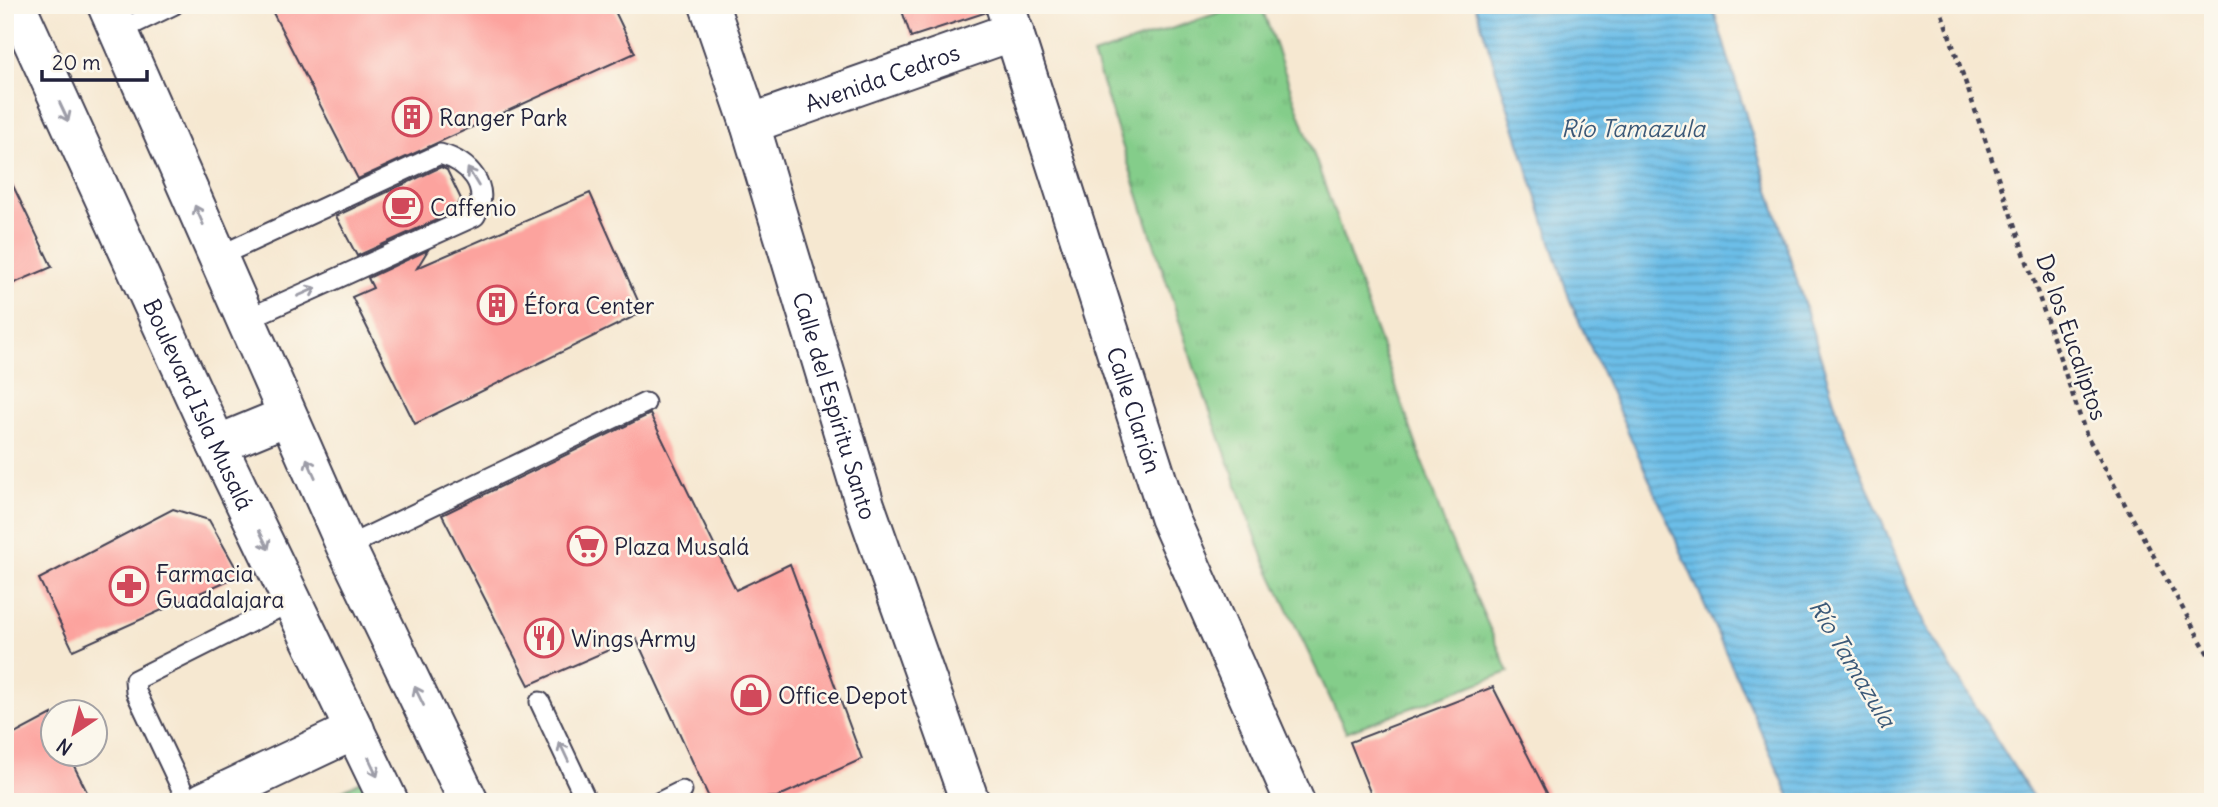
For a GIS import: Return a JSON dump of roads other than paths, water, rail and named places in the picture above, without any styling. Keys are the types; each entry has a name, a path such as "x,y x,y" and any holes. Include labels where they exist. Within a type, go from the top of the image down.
{"street":[{"name":"Boulevard Isla Musalá","path":"16,5 217,445 389,802"},
{"name":"Calle del Espíritu Santo","path":"709,5 750,124 865,505 970,802"},
{"path":"113,18 346,547 470,802"},
{"name":"Avenida Cedros","path":"750,124 1010,18"},
{"name":"Calle Clarión","path":"1010,18 1170,517 1294,802"},
{"path":"217,445 287,416"},
{"path":"203,802 355,730"}],"lane":[{"path":"113,18 173,5"},
{"path":"218,257 440,154 456,158 472,171 482,192 481,205 475,216 245,320"},
{"path":"346,547 645,402"},
{"path":"188,802 136,692 135,680 293,600"},
{"path":"540,702 587,802"},
{"path":"660,802 682,791"}],"water":[{"name":"Río Tamazula","path":"1475,5 1712,5 1840,420 1925,626 2036,802 1792,802 1570,301"}],"place":[{"name":"Ranger Park","path":"412,117"},
{"name":"Caffenio","path":"403,207"},
{"name":"Éfora Center","path":"497,305"},
{"name":"Plaza Musalá","path":"587,546"},
{"name":"Farmacia Guadalajara","path":"129,586"},
{"name":"Wings Army","path":"544,638"},
{"name":"Office Depot","path":"751,695"}]}
